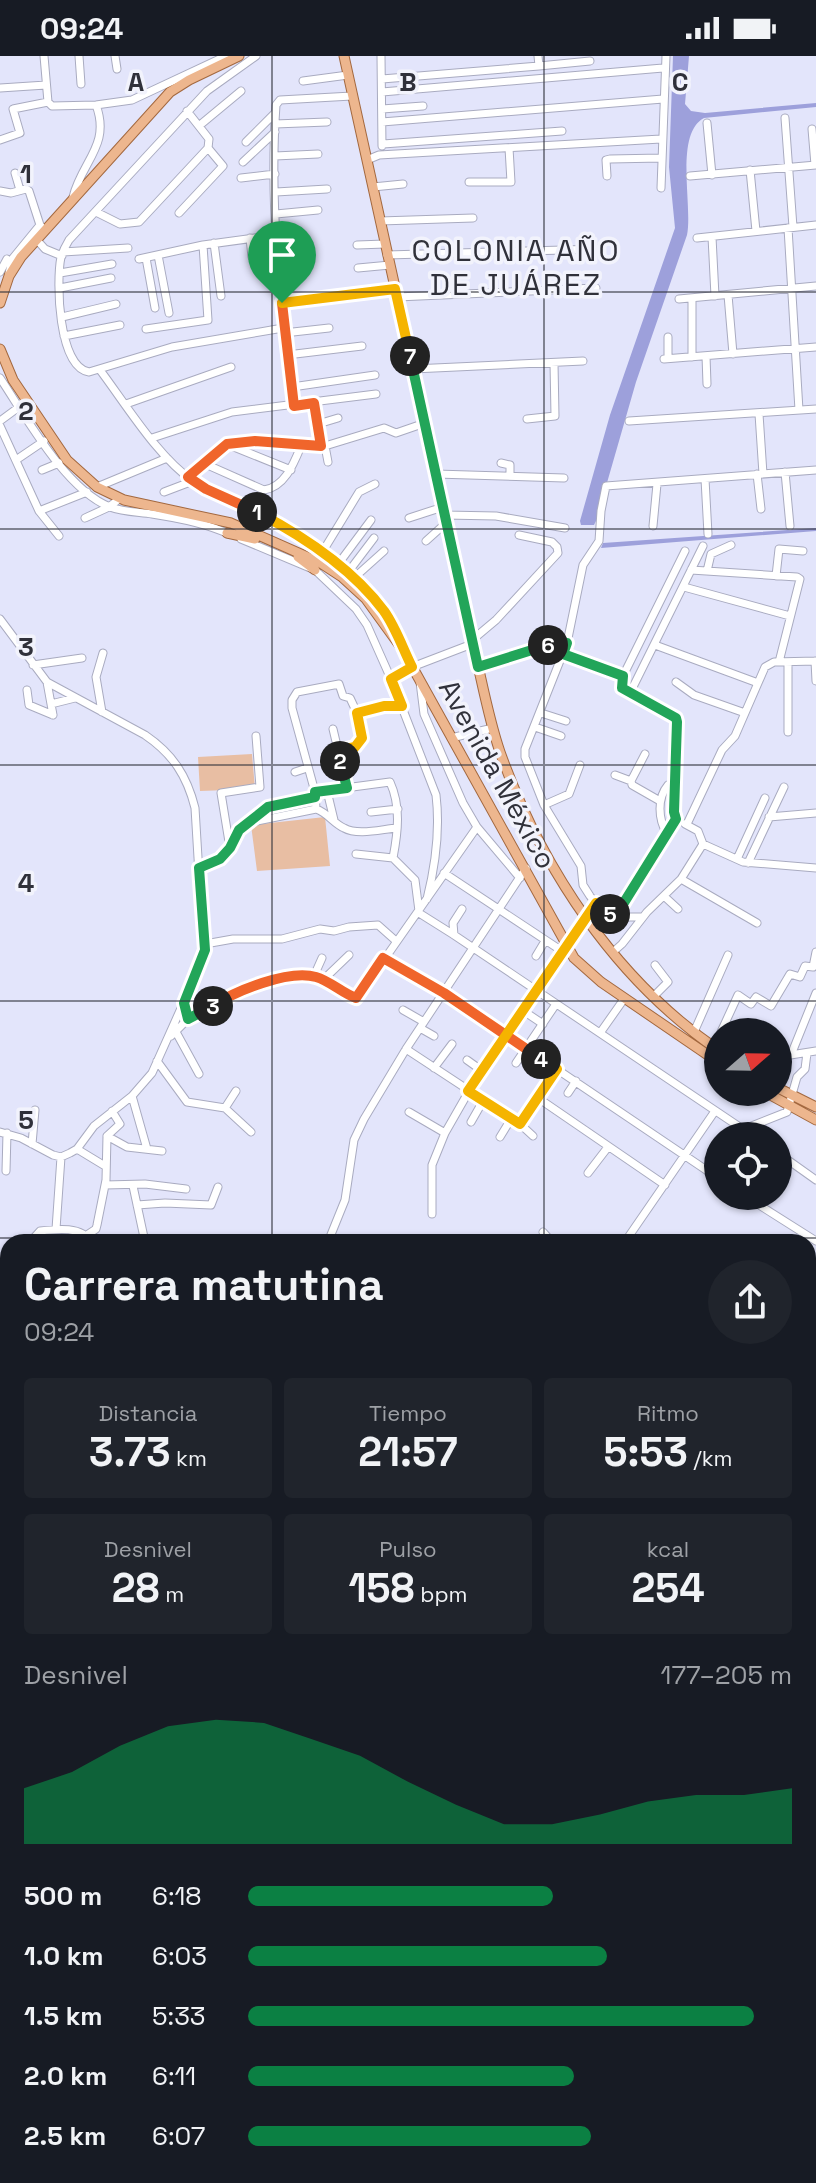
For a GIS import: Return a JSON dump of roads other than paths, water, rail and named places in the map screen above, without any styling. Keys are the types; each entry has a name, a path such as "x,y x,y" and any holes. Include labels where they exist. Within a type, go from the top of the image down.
{"main road":[{"path":"0,303 4,274 10,259 36,239 42,228 170,92 239,56"},
{"path":"344,56 472,643 499,750 554,870 585,918 653,997 704,1038"},
{"name":"Avenida México","path":"0,349 13,380 67,460 97,487 119,499 222,520 318,561 366,599 403,650 526,868 564,948 584,969 624,999 704,1053"},
{"path":"227,533 264,539"},
{"path":"658,1022 667,1010"},
{"path":"674,1032 681,1022"},
{"path":"792,1096 816,1107"},
{"path":"789,1107 816,1120"}],"street":[{"path":"44,56 49,103"},
{"path":"79,56 81,84"},
{"path":"115,56 117,69"},
{"path":"0,140 20,133 13,109 49,103 96,105 132,100 192,71 205,60 226,56"},
{"path":"256,56 207,91 76,230 62,254 60,288 64,336 71,358 83,371 100,370 107,365 172,347 284,330 329,328"},
{"path":"379,155 383,144 381,56"},
{"path":"538,56 539,66"},
{"path":"661,188 663,68 666,56"},
{"path":"382,79 590,61"},
{"path":"382,92 663,68"},
{"path":"303,81 348,75"},
{"path":"0,88 46,85"},
{"path":"200,125 241,91"},
{"path":"294,406 284,330 277,235 277,102 352,96"},
{"path":"382,122 663,99"},
{"path":"73,197 78,181 101,139 102,123 96,105"},
{"path":"382,109 423,106"},
{"path":"96,212 120,224 139,222 208,148 209,139 187,111"},
{"path":"246,142 275,113"},
{"path":"785,118 790,167 792,289 799,410"},
{"path":"243,162 275,128 327,122"},
{"path":"707,123 712,175"},
{"path":"690,176 816,165 812,129"},
{"path":"383,144 562,131"},
{"path":"367,160 379,155 661,139"},
{"path":"179,213 223,166 208,148"},
{"path":"469,182 511,182 509,148"},
{"path":"275,156 318,154"},
{"path":"607,176 606,160 661,158"},
{"path":"750,170 756,231"},
{"path":"15,173 20,190"},
{"path":"241,178 275,174"},
{"path":"373,187 403,184"},
{"path":"276,192 327,189"},
{"path":"0,191 29,191 42,228 10,259"},
{"path":"276,214 318,210"},
{"path":"380,221 473,218"},
{"path":"697,238 816,225"},
{"path":"155,308 142,258 214,243 277,235"},
{"path":"712,237 715,296"},
{"path":"250,238 252,257"},
{"path":"36,239 45,249 62,254 128,248"},
{"path":"214,243 221,296"},
{"path":"146,329 208,320 203,245"},
{"path":"357,245 387,255 601,249"},
{"path":"158,255 169,313"},
{"path":"358,268 387,255"},
{"path":"60,273 112,264"},
{"path":"60,288 111,278"},
{"path":"679,299 816,286"},
{"path":"282,303 396,293 596,288"},
{"path":"728,295 733,354"},
{"path":"692,298 692,357"},
{"path":"62,317 116,304"},
{"path":"64,336 120,325"},
{"path":"668,341 670,358 816,347"},
{"path":"287,355 362,346"},
{"path":"706,356 707,384"},
{"path":"413,369 583,361"},
{"path":"527,419 555,416 554,363"},
{"path":"126,404 231,367"},
{"path":"100,370 167,458 191,479 266,517 318,561 362,617 391,679 436,795 438,811 427,899"},
{"path":"292,387 375,375"},
{"path":"0,378 59,463 87,492 109,507 176,518 318,561 339,563 386,613 403,650"},
{"path":"152,438 232,412 376,394"},
{"path":"314,403 328,462"},
{"path":"19,407 0,424 39,511 59,536"},
{"path":"629,421 816,409"},
{"path":"759,414 761,509"},
{"path":"318,424 338,418"},
{"path":"164,492 191,479 203,463 227,444 255,441 323,446 384,428 396,433 425,423"},
{"path":"16,460 44,441"},
{"path":"227,444 291,470"},
{"path":"203,463 264,490 274,488 291,470 301,446"},
{"path":"97,487 167,458"},
{"path":"42,470 59,463"},
{"path":"501,463 510,465 510,476"},
{"path":"643,917 615,917 596,903 583,885 581,866 544,805 525,757 525,749 567,643 583,565 599,541 606,486 816,470"},
{"path":"785,472 790,526"},
{"path":"436,474 564,478"},
{"path":"705,479 708,534"},
{"path":"318,561 359,492 375,484"},
{"path":"653,526 657,484"},
{"path":"39,511 87,492"},
{"path":"85,518 119,499"},
{"path":"426,541 445,515"},
{"path":"409,518 496,516 565,528"},
{"path":"339,563 371,520"},
{"path":"391,679 412,667 472,643 558,553 552,542 519,535"},
{"path":"352,574 374,538"},
{"path":"707,571 711,554 731,545"},
{"path":"630,693 703,546"},
{"path":"776,576 779,549 803,551"},
{"path":"352,574 384,551"},
{"path":"615,917 676,819 676,718 621,686 623,676 685,551"},
{"path":"691,570 800,579 790,616 784,662 788,732"},
{"path":"684,587 790,616"},
{"path":"0,619 47,682 160,745 180,768 190,789 195,808 205,944 204,957 173,1035"},
{"path":"478,667 559,642 567,643"},
{"path":"655,645 758,683"},
{"path":"102,712 96,677 103,653"},
{"path":"563,654 623,676"},
{"path":"33,665 82,658"},
{"path":"687,824 716,761 735,736 765,667 784,662 816,661 816,681"},
{"path":"302,680 304,690"},
{"path":"419,680 423,710 463,803 477,827 520,878"},
{"path":"27,690 29,705 53,715 47,682"},
{"path":"676,682 694,695 745,713"},
{"path":"316,809 292,708 294,695 304,690 339,684 343,696 350,698 362,738 355,747 337,751"},
{"path":"51,704 75,698"},
{"path":"357,713 384,706 402,706"},
{"path":"406,717 423,710"},
{"path":"541,713 566,721"},
{"path":"431,731 443,724"},
{"path":"535,727 561,736"},
{"path":"451,738 493,728"},
{"path":"333,729 347,788"},
{"path":"230,848 221,793 260,787 256,736"},
{"path":"631,781 645,754"},
{"path":"544,805 569,794 580,765"},
{"path":"295,772 307,768"},
{"path":"615,775 631,781 634,787 660,801"},
{"path":"199,868 220,859 239,830 268,807 327,791 390,782 398,809 393,858"},
{"path":"667,834 663,828 660,801 668,785"},
{"path":"748,863 784,787"},
{"path":"327,791 334,821"},
{"path":"737,859 765,798"},
{"path":"248,823 316,809 325,812 344,829 397,828"},
{"path":"371,812 398,809"},
{"path":"769,817 816,813"},
{"path":"676,819 698,831 703,844 748,863 816,868"},
{"path":"61,1157 77,1149 94,1126 132,1096 152,1073 173,1035 188,1019 245,987 264,985 278,978 314,976 356,998 477,827"},
{"path":"613,952 681,879 703,844"},
{"path":"356,854 393,858 415,880 419,913"},
{"path":"331,1234 345,1200 354,1140 364,1119 406,1049 526,868"},
{"path":"444,873 545,941 564,948"},
{"path":"681,879 757,923"},
{"path":"665,897 678,909"},
{"path":"432,1214 432,1165 445,1133 481,1070 596,903"},
{"path":"454,935 453,923 462,909"},
{"path":"419,913 733,1122"},
{"path":"205,944 233,939 282,939 305,931 334,931 367,925 378,925 396,941"},
{"path":"536,956 545,941"},
{"path":"727,1018 738,995 751,1004 756,997 771,1006 790,974 800,977 805,966 814,967 816,952"},
{"path":"323,980 349,955"},
{"path":"694,1032 728,955"},
{"path":"314,976 322,958"},
{"path":"383,958 444,993 704,1169"},
{"path":"653,997 668,982 655,965"},
{"path":"792,1053 816,993"},
{"path":"600,1033 624,999"},
{"path":"184,1003 188,1019"},
{"path":"516,1063 556,1004"},
{"path":"403,1010 434,1036"},
{"path":"522,1010 543,1024"},
{"path":"173,1035 199,1074"},
{"path":"434,1068 452,1044"},
{"path":"406,1049 520,1124 533,1136"},
{"path":"792,1055 812,1052"},
{"path":"792,1091 812,1052"},
{"path":"467,1060 481,1070"},
{"path":"157,1061 187,1102 225,1108 251,1132"},
{"path":"520,1124 557,1069"},
{"path":"568,1093 576,1081"},
{"path":"225,1108 236,1091"},
{"path":"132,1096 147,1149"},
{"path":"538,1098 665,1185"},
{"path":"471,1122 483,1101"},
{"path":"762,1122 785,1113 789,1107"},
{"path":"32,1144 35,1110"},
{"path":"92,1234 96,1229 105,1185 107,1136 120,1124 112,1111"},
{"path":"630,1234 715,1111"},
{"path":"409,1112 445,1133"},
{"path":"500,1137 511,1119"},
{"path":"6,1171 3,1132 61,1157"},
{"path":"107,1136 127,1147 162,1151"},
{"path":"588,1173 608,1147"},
{"path":"77,1149 105,1166"},
{"path":"56,1229 61,1157"},
{"path":"792,1163 816,1180"},
{"path":"105,1185 145,1184 186,1189"},
{"path":"133,1186 143,1234"},
{"path":"137,1205 211,1205 218,1187"},
{"path":"766,1210 802,1234"},
{"path":"37,1234 56,1229 74,1234"}],"water":[{"path":"673,56 689,56 685,104 691,111 705,113 816,103 816,107 704,118 695,126 687,154 687,235 636,382 596,521 594,525 581,525 610,415 675,228 669,167"},
{"path":"816,528 816,531 601,548 603,543"}],"district":[{"name":"COLONIA AÑO DE JUÁREZ","path":"516,267"}]}
